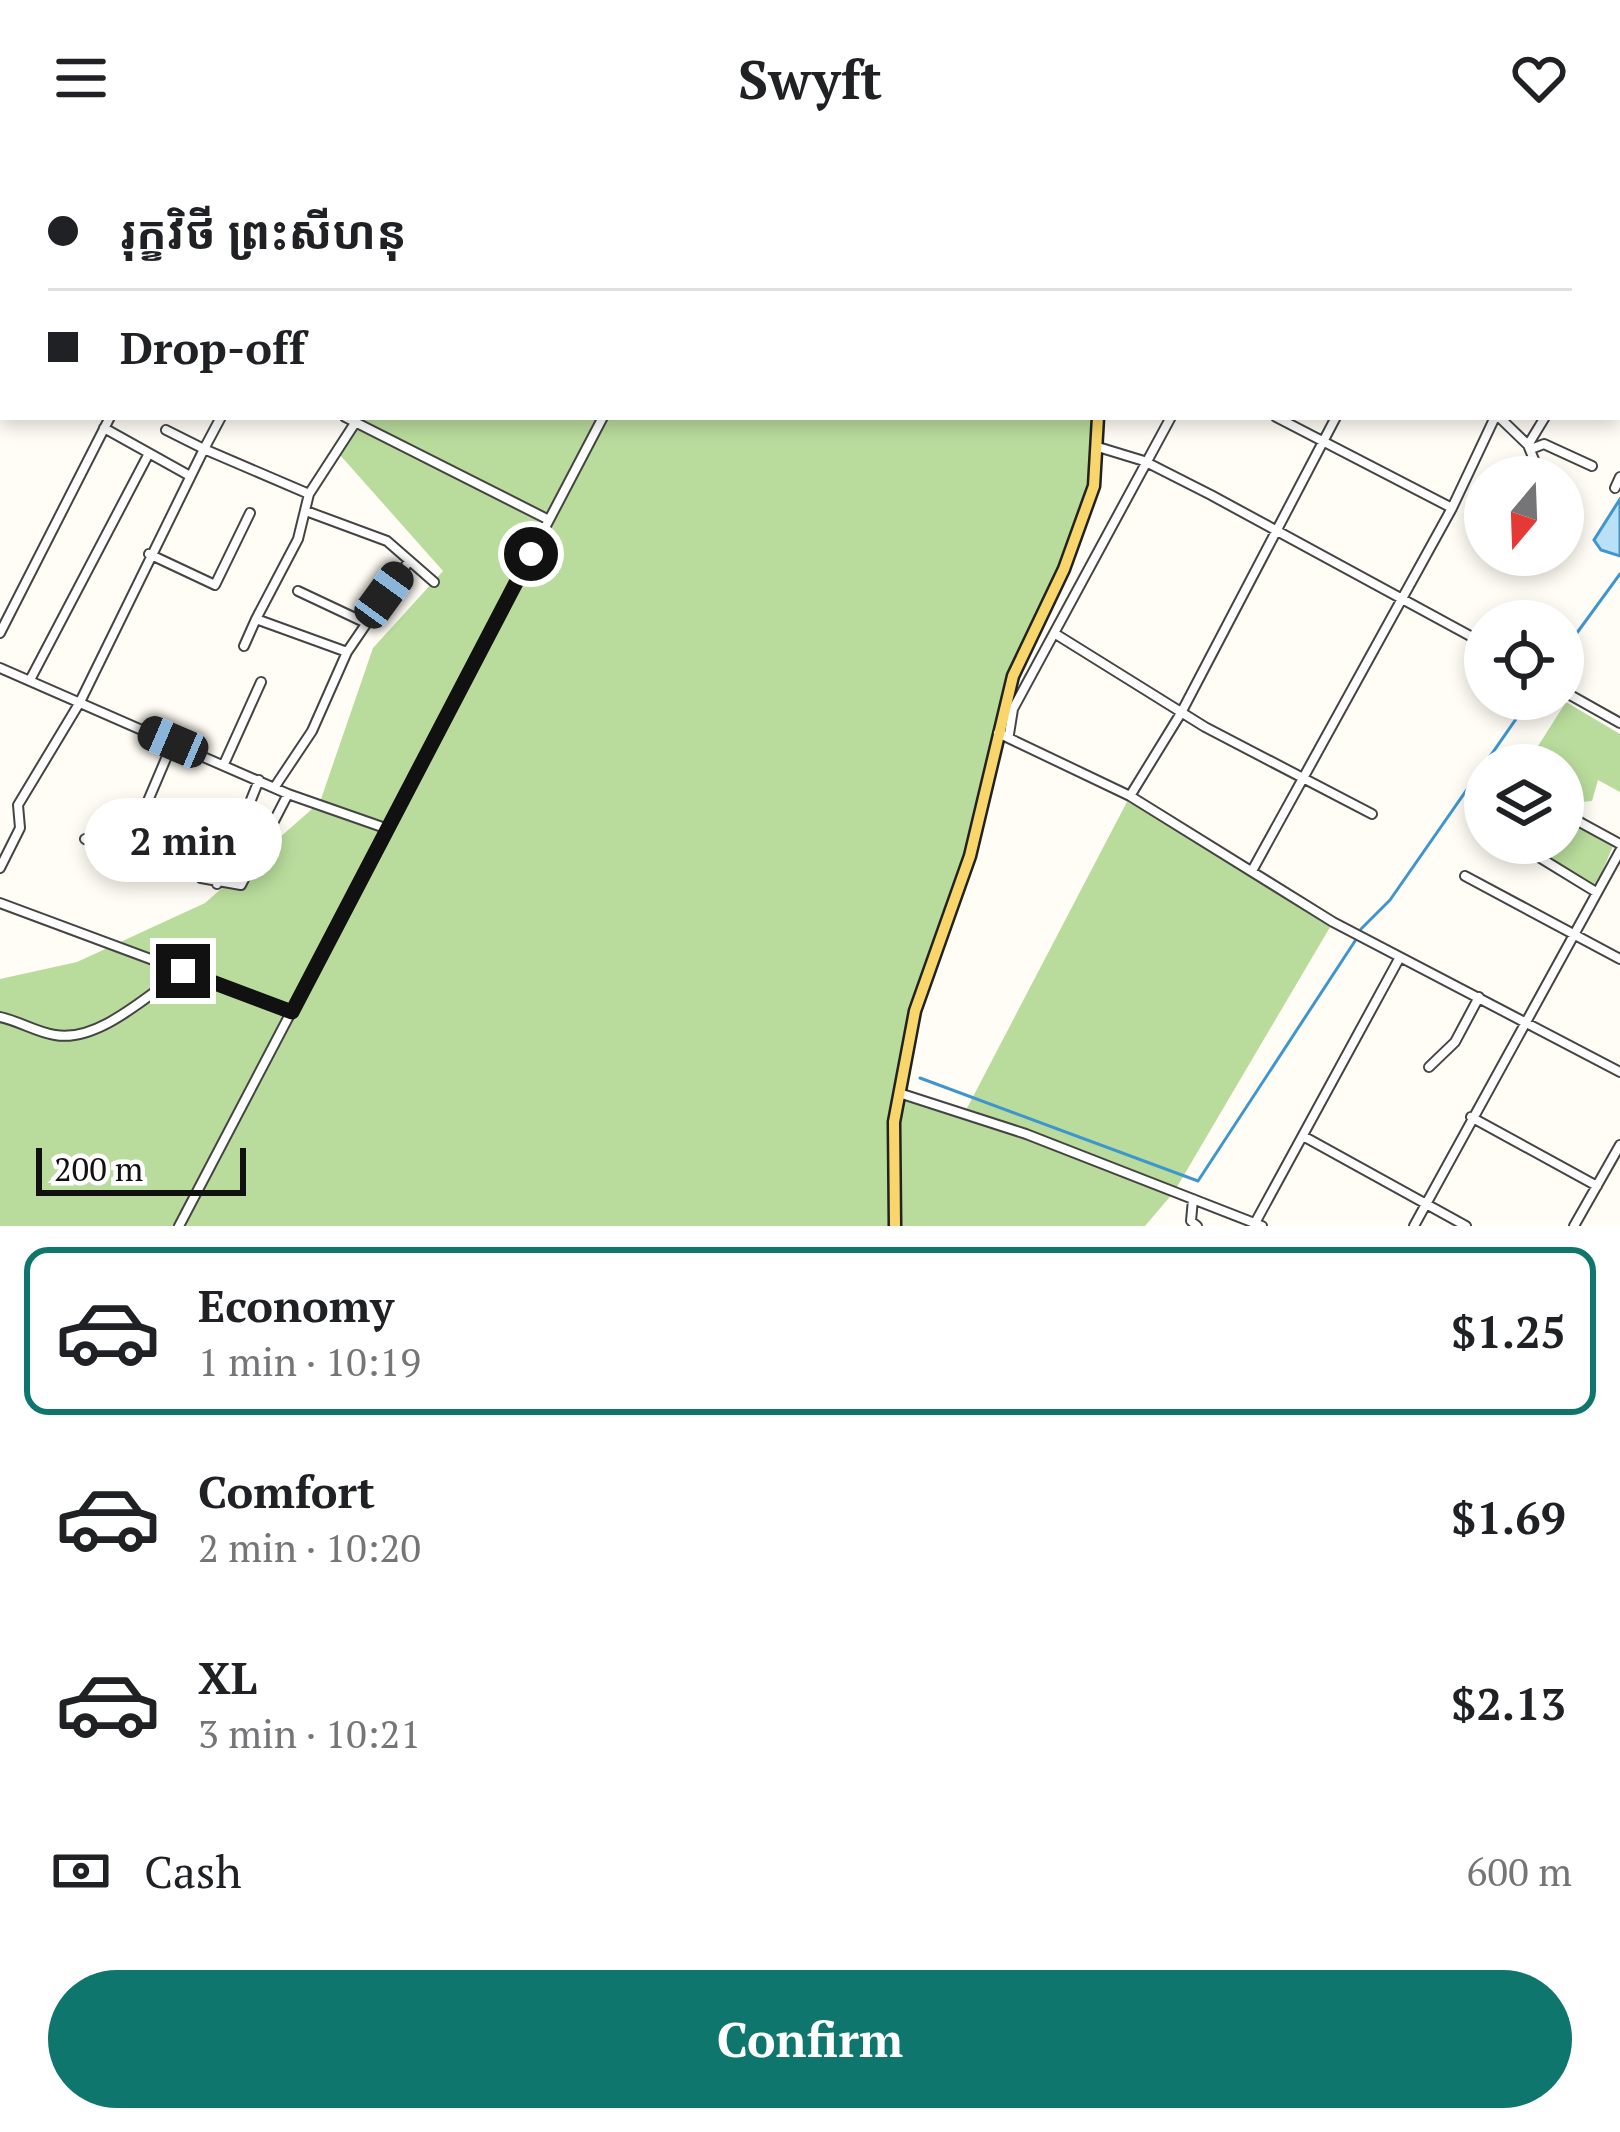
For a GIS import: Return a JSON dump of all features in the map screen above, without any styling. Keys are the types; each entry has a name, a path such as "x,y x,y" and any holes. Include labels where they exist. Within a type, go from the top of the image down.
{"main road":[{"path":"895,1226 893,1159 899,1093 924,977 970,856 1004,734 1013,676 1094,486 1098,420"}],"street":[{"path":"0,633 43,539 108,420"},
{"path":"0,868 21,826 18,806 80,702 149,554 219,420"},
{"path":"350,420 549,520"},
{"path":"179,1226 601,420"},
{"path":"1169,420 1013,709 1004,734 1130,796 1333,922 1620,1072"},
{"path":"1281,420 1452,508"},
{"path":"1130,796 1181,713 1334,420"},
{"path":"1253,869 1496,420"},
{"path":"1500,420 1533,456"},
{"path":"1529,447 1543,420"},
{"path":"244,646 298,539 309,494 356,423"},
{"path":"104,428 141,447 147,457 190,476"},
{"path":"166,430 309,494"},
{"path":"1529,447 1544,445 1592,466"},
{"path":"1099,447 1144,461 1464,632"},
{"path":"30,680 147,457"},
{"path":"1615,488 1620,477"},
{"path":"306,512 378,536 434,583"},
{"path":"149,554 214,585 250,513"},
{"path":"274,788 312,731 347,652 410,561"},
{"path":"298,591 366,623"},
{"path":"1044,612 1059,622"},
{"path":"256,620 347,652"},
{"path":"1054,633 1181,713 1372,814"},
{"path":"0,668 288,794 388,829"},
{"path":"224,764 261,682"},
{"path":"1584,703 1620,723"},
{"path":"85,839 118,854 136,829 173,742"},
{"path":"217,884 260,780"},
{"path":"201,878 217,884 243,884 288,794"},
{"path":"1414,1226 1620,848 1584,826"},
{"path":"136,829 158,838"},
{"path":"1550,864 1596,892"},
{"path":"1465,876 1620,959"},
{"path":"0,903 292,1012"},
{"path":"899,1093 1259,1225 1400,957"},
{"path":"0,1017 54,1035 74,1034 110,1019 183,971"},
{"path":"1430,1067 1455,1042 1479,997"},
{"path":"1471,1117 1597,1186"},
{"path":"1303,1136 1466,1226"},
{"path":"1574,1226 1620,1145"},
{"path":"1193,1199 1191,1221 1197,1226"}],"green space":[{"path":"352,420 1098,420 1094,486 1013,676 970,856 940,932 899,1092 965,1112 1130,796 1333,922 1174,1192 1145,1226 0,1226 0,979 77,962 205,903 320,802 373,648 443,571 340,455"},
{"path":"1584,713 1620,734 1620,792 1598,780 1592,801 1584,802 1584,744 1539,744 1555,720 1584,720"},
{"path":"1584,817 1613,846 1595,888 1556,864 1584,864"}],"water":[{"path":"1620,499 1620,556 1601,550 1594,540"}],"waterway":[{"path":"1584,623 1620,574"},
{"path":"1361,929 1390,900 1515,720"},
{"path":"920,1078 1198,1181 1355,941"}],"route":[{"path":"183,971 292,1012 531,554"}]}
